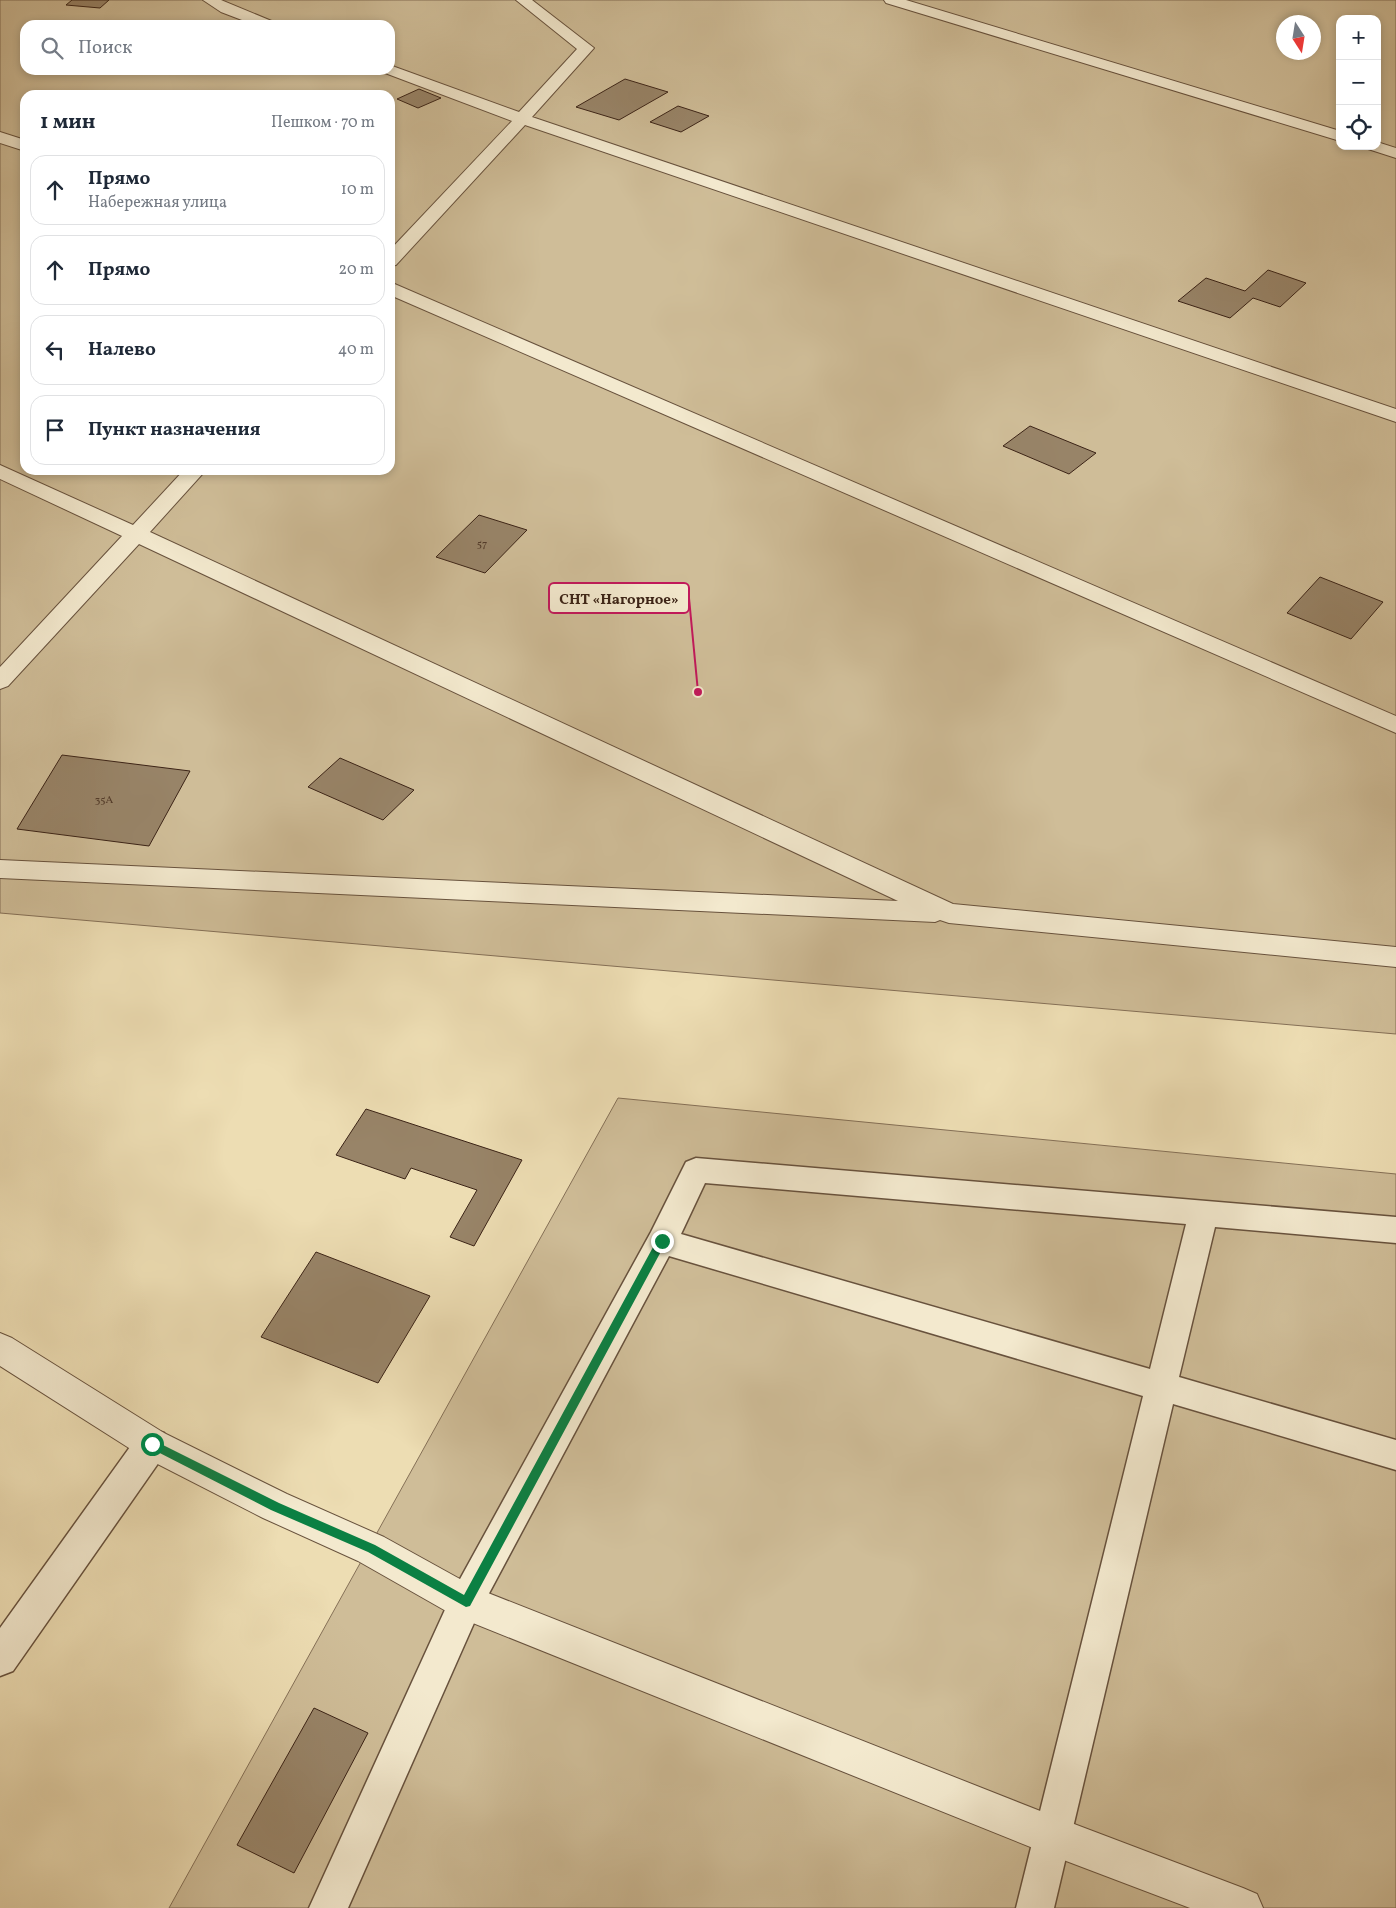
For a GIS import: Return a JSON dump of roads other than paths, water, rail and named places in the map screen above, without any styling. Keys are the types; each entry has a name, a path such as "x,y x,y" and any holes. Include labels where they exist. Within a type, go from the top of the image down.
{"street":[{"path":"210,0 226,9 256,20"},
{"path":"395,256 586,48 523,0"},
{"path":"891,0 1336,135"},
{"path":"395,72 522,119 1396,416"},
{"path":"0,137 20,144"},
{"path":"1381,148 1396,153"},
{"path":"395,290 1396,725"},
{"path":"0,471 949,913"},
{"path":"0,681 191,475"},
{"path":"0,869 949,913 1396,957"},
{"path":"0,1348 152,1444 275,1506 371,1549 466,1602 1053,1836 1243,1908"}],"lane":[{"path":"328,1908 466,1602 662,1241 696,1170 1396,1230"},
{"path":"1035,1908 1204,1214"},
{"path":"662,1241 1396,1455"},
{"path":"0,1658 152,1444"}],"place":[{"name":"СНТ «Нагорное»","path":"698,692"}]}
